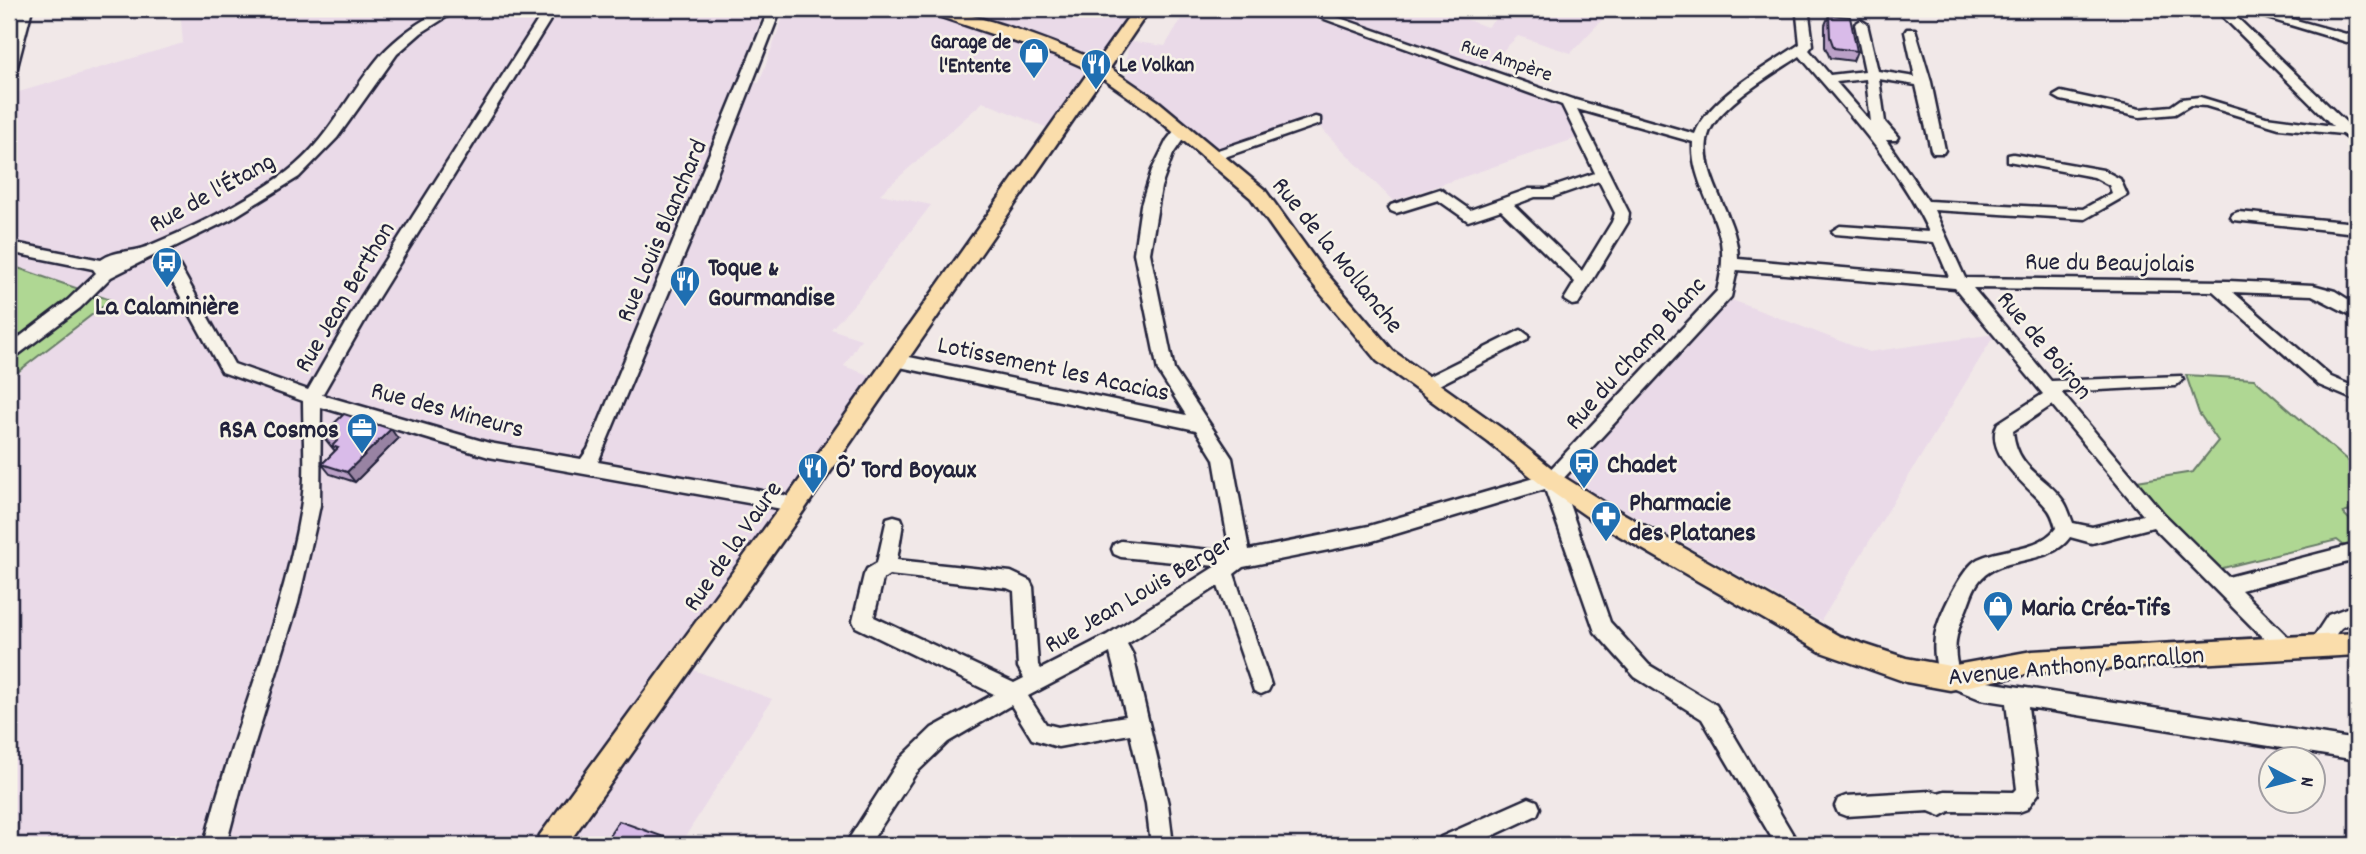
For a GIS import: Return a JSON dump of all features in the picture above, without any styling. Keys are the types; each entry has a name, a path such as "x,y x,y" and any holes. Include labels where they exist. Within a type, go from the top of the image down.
{"main road":[{"path":"932,9 1071,55 1121,37 1142,9"},
{"path":"1120,83 1121,37"},
{"name":"Rue de la Vaure","path":"550,845 793,506 1121,37"},
{"path":"1071,55 1082,93"},
{"name":"Rue de la Mollanche","path":"1071,55 1098,68 1183,129 1258,194 1313,271 1385,356 1551,480"},
{"name":"Avenue Anthony Barrallon","path":"1551,480 1601,513 1830,644 1906,670 1950,678 2032,662 2319,644 2357,644"}],"street":[{"path":"9,71 26,9"},
{"name":"Rue de l'Étang","path":"9,353 74,304 104,269 115,271 130,259 162,247 271,189 295,172 338,129 390,53 408,35 453,9"},
{"name":"Rue Jean Berthon","path":"215,845 230,788 288,603 306,529 311,505 312,398 368,300 551,9"},
{"name":"Rue Louis Blanchard","path":"585,468 596,452 775,9"},
{"name":"Rue Ampère","path":"1303,9 1567,102 1700,140"},
{"path":"1700,140 1705,125 1722,107 1807,45 1803,15 1799,9"},
{"path":"2221,9 2357,141"},
{"path":"2243,9 2357,41"},
{"path":"1861,24 1872,75 1878,123 1901,149"},
{"path":"1911,32 1938,150"},
{"name":"Rue de Boiron","path":"1801,49 1888,151 1924,205 1961,283 2157,519 2286,648"},
{"path":"1826,79 1872,75 1924,82"},
{"path":"2061,96 2140,113 2175,110 2182,103 2193,101 2210,102 2240,114 2305,128 2346,130"},
{"path":"1567,102 1622,213 1620,222 1572,300"},
{"path":"1214,156 1315,121"},
{"path":"1183,129 1170,145 1156,183 1143,237 1142,253 1166,371 1223,458 1240,550 1230,566 1261,685"},
{"name":"Rue du Champ Blanc","path":"1551,480 1726,293 1731,264 1727,234 1705,180 1700,140"},
{"path":"1924,205 2085,214 2120,195 2115,182 2098,173 2013,158"},
{"path":"1396,208 1440,194 1468,216 1534,192 1548,194 1603,175"},
{"path":"1504,204 1583,281"},
{"path":"2238,217 2357,228"},
{"path":"1840,231 1940,239"},
{"path":"9,247 104,269"},
{"name":"Rue des Mineurs","path":"162,247 228,368 312,398 489,450 783,502 793,506"},
{"name":"Rue du Beaujolais","path":"1731,264 1961,283 2314,290 2329,295 2357,312"},
{"path":"2217,286 2325,381 2357,395"},
{"path":"1425,385 1521,336"},
{"name":"Lotissement les Acacias","path":"895,360 1202,425"},
{"path":"2066,529 2057,506 2024,474 2006,450 2004,428 2051,391 2175,380"},
{"path":"1551,480 1602,626 1642,671 1709,712 1788,845"},
{"name":"Rue Jean Louis Berger","path":"856,845 908,766 922,750 967,718 1114,641 1230,566 1369,534 1551,480"},
{"path":"2066,529 2092,535 2157,519"},
{"path":"887,567 894,523"},
{"path":"2066,529 2055,544 1983,565 1970,577 1945,635 1945,659 1950,678 1980,690 2357,750"},
{"path":"1121,549 1230,566"},
{"path":"2226,586 2348,554"},
{"path":"1038,681 1028,667 1023,587 1011,580 887,567 874,575 863,621 1015,694 1033,726 1048,736 1058,737 1138,723"},
{"path":"2319,644 2335,621 2357,612"},
{"path":"1114,641 1123,655 1157,804 1162,845"},
{"path":"1846,806 1931,802 1941,806 1945,801 2019,802 2028,793 2016,696"},
{"path":"1448,845 1529,808"}],"shaded area":[{"path":"180,9 765,9 739,79 759,83 786,9 1135,9 1048,128 983,102 880,194 931,205 857,301 831,329 861,339 844,366 874,377 688,668 772,699 680,845 9,845 9,392 15,374 111,300 9,265 9,95 183,43"},
{"path":"1187,9 1288,9 1330,24 1346,9 1437,9 1487,27 1507,9 1612,9 1571,53 1518,36 1479,74 1577,109 1586,135 1393,201 1320,127 1228,156 1126,77 1128,41 1165,46"},
{"path":"1732,300 1869,352 1995,334 1821,621 1567,478"}],"green space":[{"path":"9,265 111,300 15,374 9,392"},
{"path":"2186,375 2254,379 2348,461 2357,461 2357,509 2343,513 2357,527 2357,556 2337,540 2219,569 2162,513 2137,481 2193,472 2218,441 2199,413"}],"building":[{"path":"1829,15 1850,17 1857,51 1834,48 1830,37"},
{"path":"344,414 391,429 347,472 322,464 338,448 332,446 338,440 322,435"},
{"path":"619,821 664,837 659,845 603,845"}],"place":[{"name":"Garage de l'Entente","path":"1034,80"},
{"name":"Le Volkan","path":"1096,91"},
{"name":"La Calaminière","path":"167,289"},
{"name":"Toque & Gourmandise","path":"685,308"},
{"name":"RSA Cosmos","path":"362,455"},
{"name":"Chadet","path":"1584,490"},
{"name":"Ô’ Tord Boyaux","path":"813,495"},
{"name":"Pharmacie des Platanes","path":"1606,543"},
{"name":"Maria Créa-Tifs","path":"1998,633"}]}
